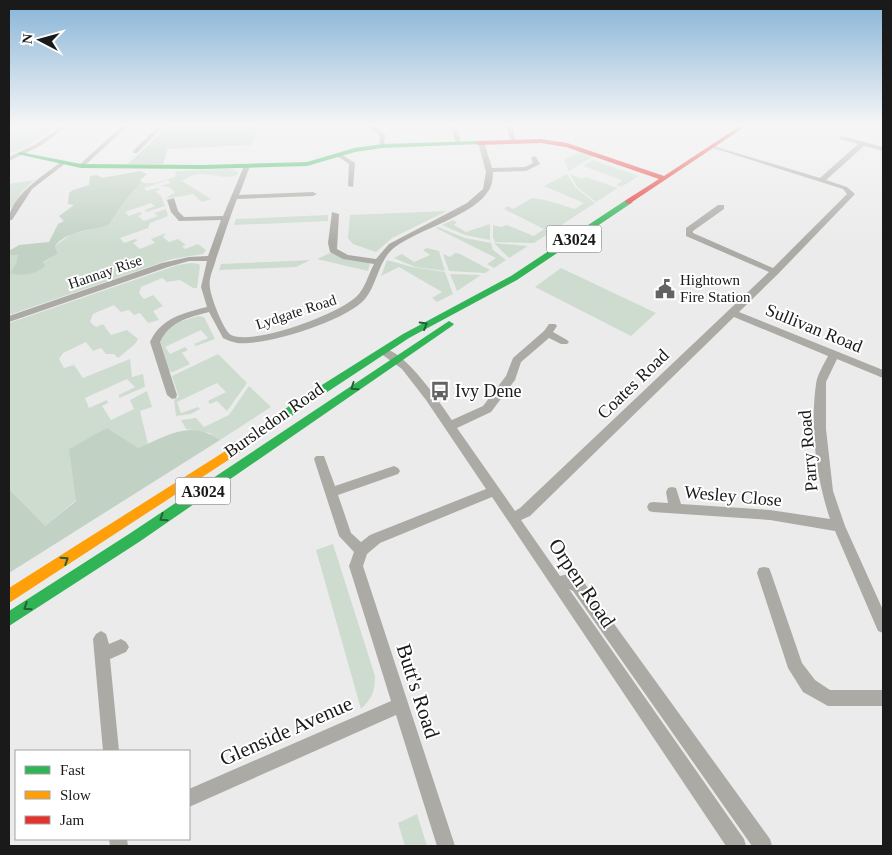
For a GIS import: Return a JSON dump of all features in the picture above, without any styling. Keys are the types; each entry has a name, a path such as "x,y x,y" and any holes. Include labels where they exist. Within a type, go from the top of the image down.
{"main road":[{"path":"81,166 134,168 250,166"},
{"path":"628,166 664,178"},
{"name":"Bursledon Road","path":"9,619 142,532 395,359 448,325 483,297 682,166"},
{"name":"Bursledon Road","path":"9,596 229,455 302,403 383,351 442,315 483,297"}],"street":[{"path":"9,218 30,188 59,166"},
{"name":"Lydgate Road","path":"247,166 212,258 205,287 220,328 226,336 243,341 268,337 345,311 362,298 377,262 385,251 406,237 477,198 485,190 490,170"},
{"path":"351,186 352,166"},
{"path":"489,166 490,170 526,169 533,166"},
{"name":"Coates Road","path":"513,518 525,512 733,313 851,194 848,190 775,166"},
{"path":"822,181 838,166"},
{"path":"235,197 313,194"},
{"path":"171,200 175,212 182,219 227,218"},
{"path":"721,207 688,230 689,234 775,272"},
{"path":"336,214 332,243 333,250 346,257 377,262"},
{"name":"Hannay Rise","path":"9,319 165,265 190,259 212,258"},
{"path":"172,395 155,342 157,334 170,322 213,308"},
{"name":"Sullivan Road","path":"733,313 883,374"},
{"path":"450,426 487,409 511,377 518,360 550,330 564,342"},
{"name":"Orpen Road","path":"383,351 411,373 450,426 737,846"},
{"name":"Parry Road","path":"834,354 821,382 820,429 827,491 839,526 878,606 883,626"},
{"path":"320,459 346,536 361,550 375,539 494,491"},
{"path":"332,492 394,471"},
{"path":"672,492 676,508"},
{"name":"Wesley Close","path":"653,507 770,515 839,526"},
{"name":"Butt's Road","path":"361,550 357,559 357,572 446,846"},
{"path":"764,572 796,668 809,686 828,698 883,698"},
{"path":"557,583 568,581 578,586 763,846"},
{"path":"111,750 101,647 121,647"},
{"name":"Glenside Avenue","path":"190,798 400,705"}],"green space":[{"path":"567,166 578,166 569,171"},
{"path":"583,166 609,166 639,176 621,187 617,185 622,180"},
{"path":"231,169 238,172 237,175 223,177 197,174 182,181 211,199 202,202 193,194 165,199 175,192 169,187 161,186 171,183 168,180 144,188 147,191 158,188 160,190 155,191 161,196 165,206 147,212 145,210 155,206 151,203 125,212 129,216 140,212 142,214 138,216 144,221 158,216 154,213 166,209 168,216 150,223 148,228 120,238 124,243 135,239 138,240 133,243 140,249 155,243 151,239 166,233 163,237 169,242 178,239 186,245 182,246 185,249 198,244 206,250 203,254 172,259 9,315 9,252 18,255 23,274 58,254 55,246 71,234 109,225 124,202 142,182 154,183 163,181 175,177 176,171"},
{"path":"140,171 147,174 140,180 142,182 124,202 109,225 66,237 55,246 58,254 43,262 45,266 37,271 24,275 10,273 16,264 18,255 11,255 9,251 19,245 49,242 58,224 64,221 59,216 74,205 68,204 69,193 89,185 90,176 97,175 102,178"},
{"path":"567,174 576,188 595,203 534,243 495,242 493,225 501,227 507,225 534,236 544,229 504,209 508,206 513,209 532,198 575,209 584,203 544,186"},
{"path":"570,174 582,179 586,177 618,188 596,202 577,187"},
{"path":"34,180 22,192 11,208 9,208 9,184"},
{"path":"447,211 392,238 376,252 353,244 348,238 350,215"},
{"path":"328,215 328,221 234,225 236,219"},
{"path":"453,220 457,222 454,225 466,232 490,224 490,240 465,235 442,225"},
{"path":"438,227 465,238 491,243 493,250 506,260 494,268 487,264 496,258 436,228"},
{"path":"494,243 528,246 509,258"},
{"path":"427,248 439,251 445,271 415,267 394,258 402,254 414,262 430,255 423,250"},
{"path":"332,252 351,260 370,263 368,271 317,259"},
{"path":"455,253 490,270 485,273 449,271 443,254 450,257"},
{"path":"310,260 296,267 219,270 221,264"},
{"path":"387,260 412,267 445,272 453,294 437,302 432,298 442,292 399,267 381,276"},
{"path":"199,264 200,266 197,288 193,288 180,280 167,282 162,278 141,287 139,293 144,299 153,295 163,306 153,311 159,320 148,323 140,313 134,315 129,310 121,312 114,305 93,314 90,322 96,327 103,324 111,335 127,330 138,339 135,344 118,358 114,354 106,354 101,348 93,351 86,342 63,353 59,359 64,368 74,365 83,378 130,359 132,377 143,374 145,387 119,398 119,395 135,387 127,379 85,398 89,408 107,400 108,403 102,406 111,420 134,409 130,400 147,391 152,407 140,411 148,444 138,448 44,527 9,489 9,323 178,265"},
{"path":"561,268 656,313 631,336 535,287"},
{"path":"450,274 481,275 457,291"},
{"path":"198,316 204,317 215,339 196,346 194,344 208,338 201,330 165,347 170,354 185,347 188,350 182,353 190,364 173,372 167,371 157,342 170,325"},
{"path":"218,354 247,383 227,411 217,401 210,404 208,401 226,392 217,383 177,402 181,413 198,407 200,409 191,414 176,416 174,399 179,397 172,376"},
{"path":"249,386 271,407 220,440 210,433 186,429 181,420 196,418 204,427 229,415"},
{"path":"107,428 138,448 169,435 189,430 209,434 220,440 9,573 9,489 45,526 76,501 69,449"},
{"path":"333,544 375,676 372,694 368,702 361,709 316,550"},
{"path":"417,814 427,846 405,846 398,823"}],"traffic: fast":[{"path":"80,166 241,166"},
{"path":"235,450 302,403 406,336 514,278 629,202"},
{"path":"9,619 134,538 449,324"}],"traffic: slow":[{"path":"9,596 235,450"}],"traffic: jam":[{"path":"628,166 664,178"},
{"path":"629,202 683,166"}],"place":[{"name":"Hightown Fire Station","path":"665,289"},
{"name":"Ivy Dene","path":"440,391"}]}
